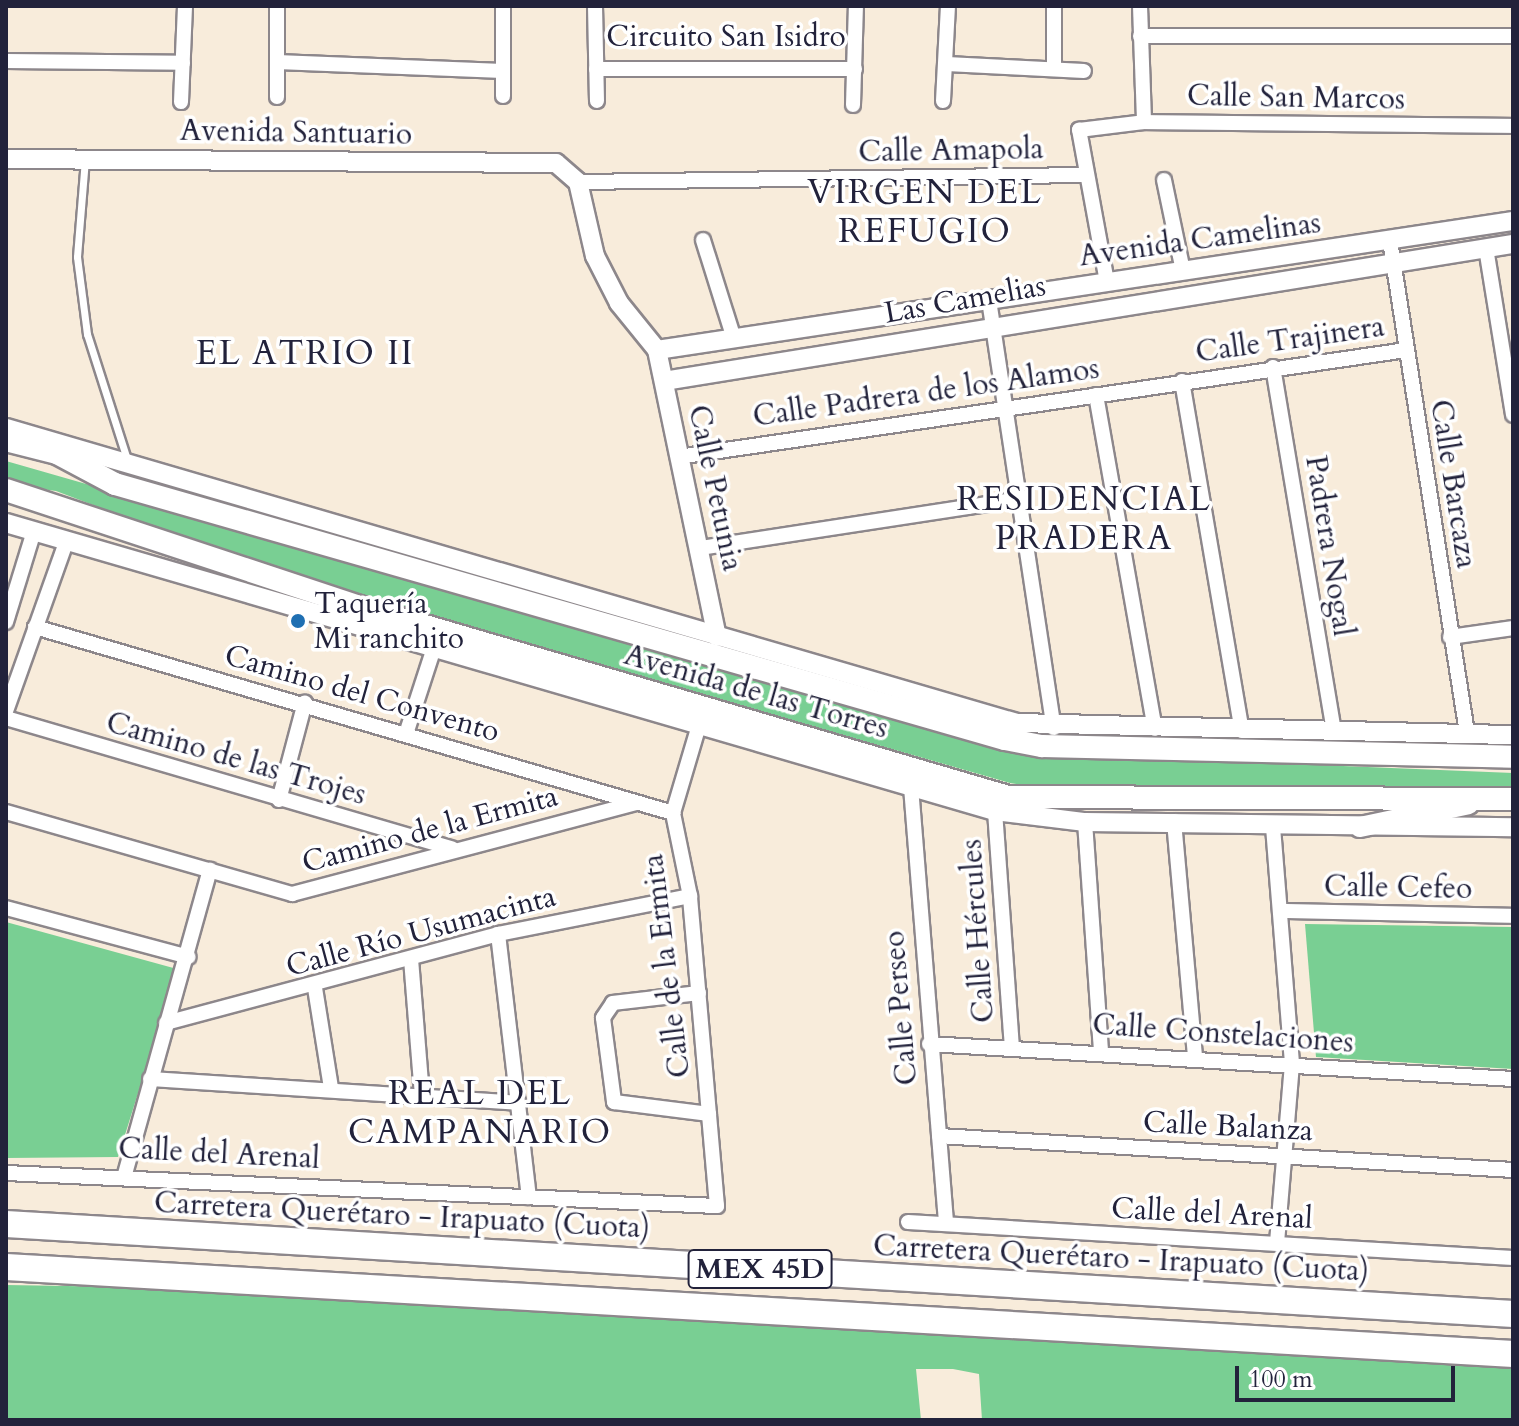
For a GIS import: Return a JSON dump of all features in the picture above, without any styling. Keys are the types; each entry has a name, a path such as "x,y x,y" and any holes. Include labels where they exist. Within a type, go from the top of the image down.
{"highway":[{"name":"Carretera Querétaro - Irapuato (Cuota)","path":"6,1224 1513,1314"},
{"name":"MEX 45D","path":"6,1267 1513,1354"}],"main road":[{"name":"Avenida de las Torres","path":"6,440 57,453 115,484 1005,739 1042,746 1513,757"},
{"name":"Avenida de las Torres","path":"6,490 360,607 1008,797 1504,799"},
{"path":"1360,827 1504,799"}],"street":[{"path":"181,102 185,6"},
{"path":"277,6 277,97"},
{"path":"503,6 503,96"},
{"name":"Circuito San Isidro","path":"595,6 596,69 855,69 856,6"},
{"path":"943,101 948,6"},
{"path":"1054,6 1054,68"},
{"path":"1140,6 1144,122"},
{"path":"1140,36 1513,36"},
{"path":"6,61 183,63"},
{"path":"277,62 503,71"},
{"path":"947,64 1084,71"},
{"path":"596,69 597,101"},
{"path":"853,105 855,69"},
{"name":"Calle San Marcos","path":"1086,175 1079,130 1144,122 1513,126"},
{"name":"Avenida Santuario","path":"6,159 556,163 578,182"},
{"path":"1086,175 1107,282"},
{"name":"Calle Amapola","path":"578,182 1086,175"},
{"path":"1164,180 1183,271"},
{"path":"578,182 595,256 619,303 657,350"},
{"name":"Avenida Camelinas","path":"657,350 1513,221"},
{"path":"703,240 734,339"},
{"name":"Calle Barcaza","path":"1390,241 1467,735"},
{"name":"Las Camelias","path":"664,381 993,322 1513,244"},
{"path":"1486,248 1513,415"},
{"path":"989,300 1054,728"},
{"name":"Calle Petunia","path":"657,350 717,637"},
{"name":"Calle Trajinera","path":"1182,381 1406,350"},
{"name":"Padrera Nogal","path":"1273,367 1334,733"},
{"path":"1182,381 1242,731"},
{"name":"Calle Padrera de los Alamos","path":"678,457 1182,381"},
{"path":"1096,395 1155,729"},
{"name":"Avenida de las Torres","path":"6,428 127,461 717,637 1054,728 1513,735"},
{"path":"700,548 1021,499"},
{"name":"Avenida de las Torres","path":"6,523 995,811 1085,822 1174,821 1273,827 1513,827"},
{"path":"6,621 34,531"},
{"path":"6,711 67,540"},
{"name":"Camino del Convento","path":"35,627 305,702 673,813"},
{"path":"1450,637 1513,628"},
{"path":"406,734 434,648"},
{"path":"279,800 305,702"},
{"name":"Camino de las Trojes","path":"6,718 452,848"},
{"name":"Calle de la Ermita","path":"699,725 673,813 690,896 717,1206"},
{"name":"Calle Perseo","path":"911,787 929,1044 946,1224"},
{"name":"Camino de la Ermita","path":"6,812 292,894 452,848 637,803"},
{"name":"Calle Hércules","path":"995,811 1012,1047"},
{"path":"1174,821 1195,1057"},
{"path":"1085,822 1101,1052"},
{"path":"1273,827 1292,1064 1277,1243"},
{"path":"125,1174 166,1023 189,957 210,870"},
{"name":"Calle Río Usumacinta","path":"166,1023 315,988 498,934 690,896"},
{"path":"6,908 189,957"},
{"name":"Calle Cefeo","path":"1282,911 1513,916"},
{"path":"498,934 529,1197"},
{"path":"411,959 422,1095"},
{"path":"315,988 331,1088"},
{"path":"699,993 613,1003 603,1018 614,1102 709,1114"},
{"name":"Calle Constelaciones","path":"929,1044 1195,1057 1513,1079"},
{"path":"150,1079 331,1088 518,1103"},
{"name":"Calle Balanza","path":"939,1136 1513,1170"},
{"name":"Calle del Arenal","path":"6,1173 125,1174 717,1206"},
{"name":"Calle del Arenal","path":"908,1222 1513,1258"}],"lane":[{"path":"85,159 77,257 87,334 127,461"}],"green space":[{"path":"6,461 1024,753 1513,773 1513,789 1052,789 1010,783 252,565 56,491 6,484"},
{"path":"6,922 177,969 118,1157 6,1158"},
{"path":"1305,924 1513,927 1513,1069 1316,1057"},
{"path":"6,1285 188,1288 1513,1365 1513,1420 982,1420 979,1374 953,1369 916,1369 921,1420 6,1420"}],"place":[{"name":"Taquería Mi ranchito","path":"298,621"}],"district":[{"name":"VIRGEN DEL REFUGIO","path":"925,212"},
{"name":"EL ATRIO II","path":"305,354"},
{"name":"RESIDENCIAL PRADERA","path":"1084,518"},
{"name":"REAL DEL CAMPANARIO","path":"480,1112"}]}
